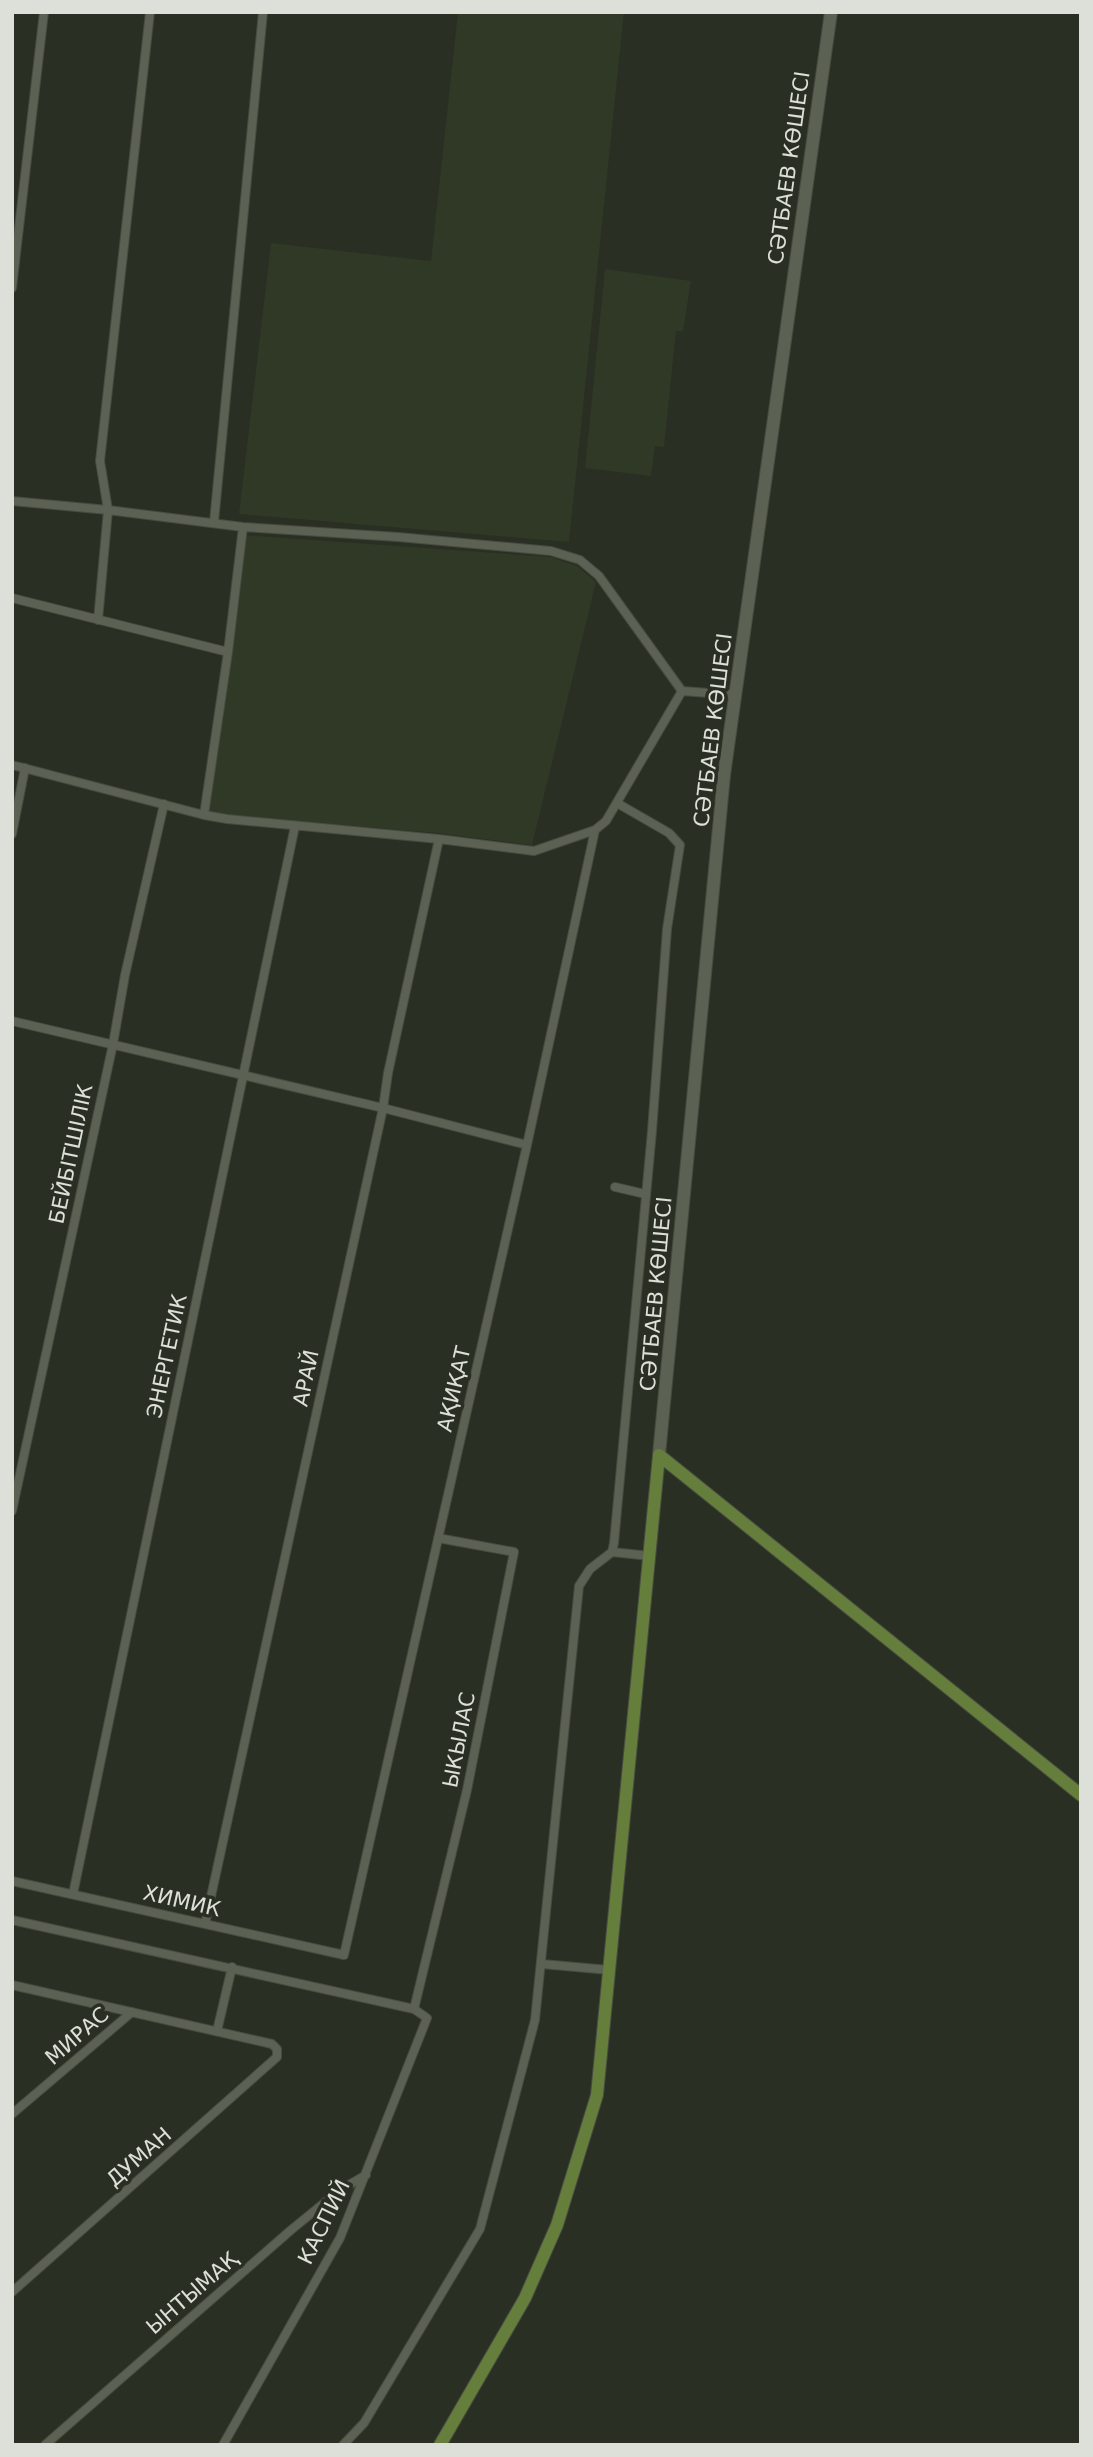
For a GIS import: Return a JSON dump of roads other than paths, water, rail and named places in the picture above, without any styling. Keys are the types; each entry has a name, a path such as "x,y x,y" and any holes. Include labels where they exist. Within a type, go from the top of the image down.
{"main road":[{"name":"СӘТБАЕВ КӨШЕСІ","path":"659,1455 724,775 831,12"},
{"path":"440,2445 525,2298 557,2225 597,2095 659,1455"},
{"path":"659,1455 1081,1795"}],"street":[{"path":"12,288 44,12"},
{"path":"98,620 108,510 100,461 150,12"},
{"path":"214,522 263,12"},
{"path":"12,502 108,510 243,527 551,551 580,561 599,576 682,691 736,695"},
{"path":"204,815 243,527"},
{"path":"12,598 228,652"},
{"path":"12,765 204,815 439,839 534,852 595,830 606,821 682,691"},
{"path":"12,834 25,768"},
{"path":"612,1552 652,1131 667,929 680,845 669,833 617,803"},
{"name":"БЕЙБІТШІЛІК","path":"12,1511 113,1045 125,975 164,804"},
{"name":"ЭНЕРГЕТИК","path":"74,1894 295,826"},
{"name":"АҚИҚАТ","path":"344,1955 527,1145 595,830"},
{"name":"АРАЙ","path":"205,1924 439,839"},
{"path":"12,1021 383,1108 527,1145"},
{"path":"615,1187 645,1194"},
{"name":"ЫКЫЛАС","path":"414,2008 467,1790 514,1552 438,1538"},
{"path":"343,2445 364,2423 480,2229 535,2021 579,1586 590,1569 612,1552 650,1556"},
{"name":"ХИМИК","path":"12,1881 344,1955"},
{"path":"12,1920 414,2008"},
{"path":"542,1964 609,1970"},
{"path":"12,1985 217,2031 232,1967"},
{"name":"КАСПИЙ","path":"223,2445 340,2238 427,2018 414,2008"},
{"name":"МИРАС","path":"12,2114 132,2012"},
{"name":"ДУМАН","path":"12,2292 277,2057 277,2049 272,2044 217,2031"},
{"name":"ЫНТЫМАҚ","path":"45,2445 291,2230 340,2190 367,2175"}]}
